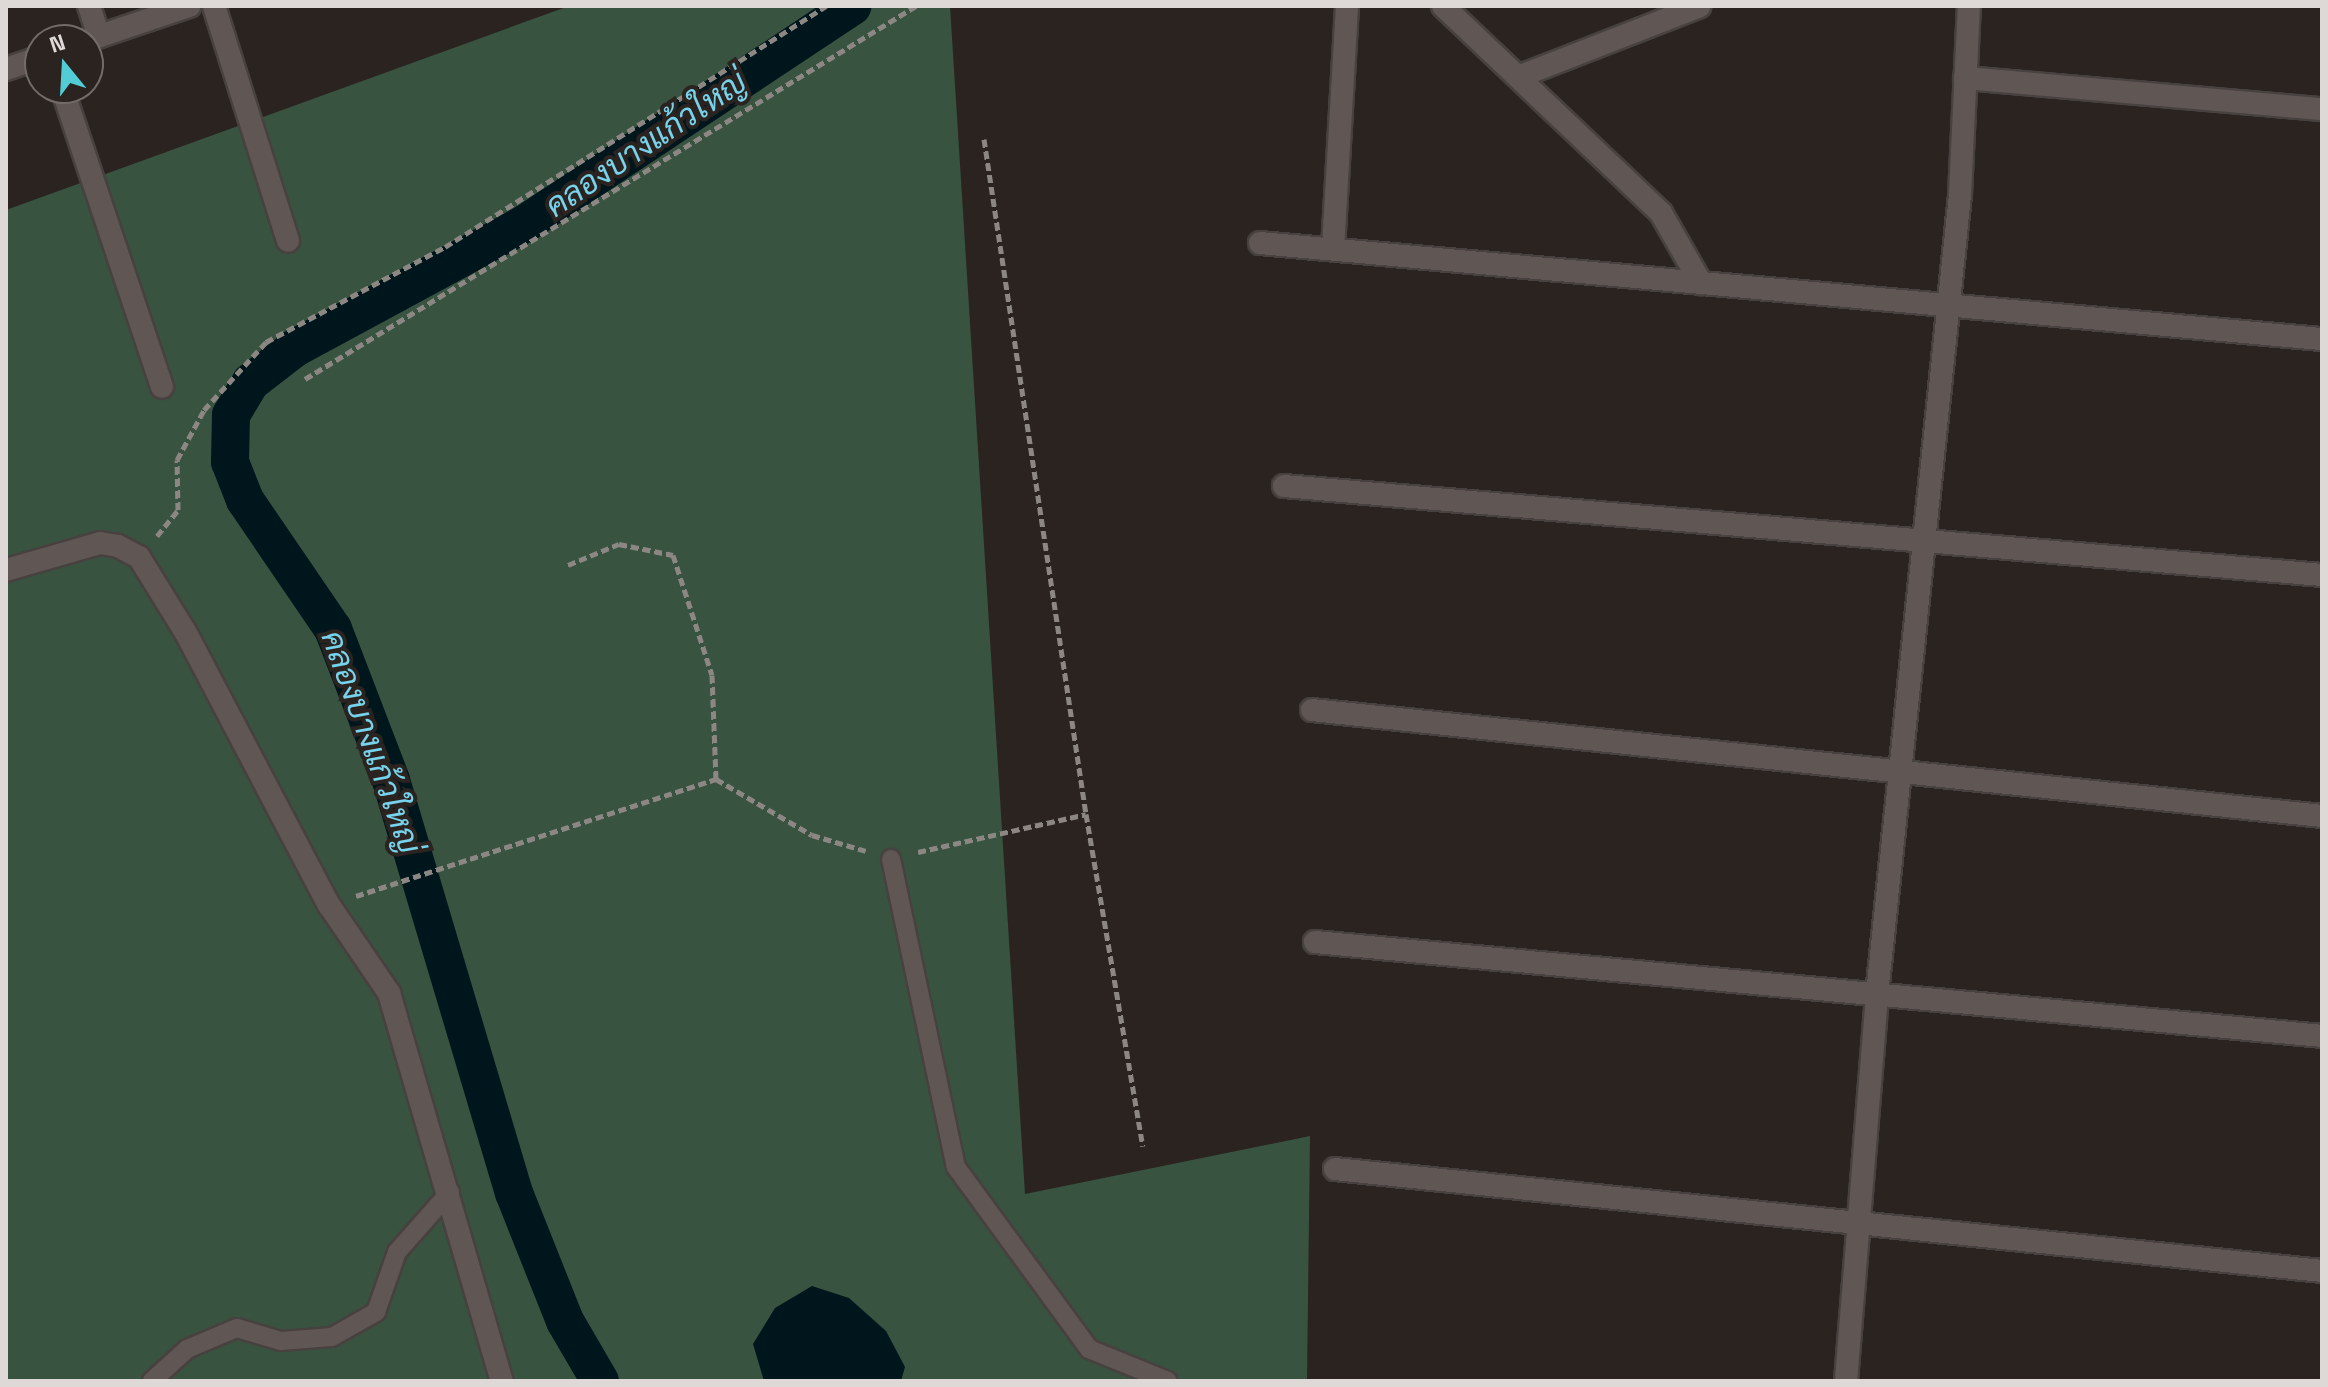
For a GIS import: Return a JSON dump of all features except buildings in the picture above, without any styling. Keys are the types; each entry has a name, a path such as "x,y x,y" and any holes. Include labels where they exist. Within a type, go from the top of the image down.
{"street":[{"path":"104,34 189,6"},
{"path":"214,6 288,241"},
{"path":"1333,249 1347,6"},
{"path":"1443,6 1661,213 1701,283"},
{"path":"1518,77 1700,6"},
{"path":"1846,1381 1877,994 1948,305 1969,6"},
{"path":"1965,78 2322,109"},
{"path":"67,104 162,387"},
{"path":"1260,243 2322,339"},
{"path":"1284,486 2322,575"},
{"path":"6,570 100,543 136,555 186,633 329,905 389,993 450,1192 502,1381"},
{"path":"1312,710 2322,816"},
{"path":"1315,942 2322,1036"},
{"path":"1335,1169 2322,1271"}],"lane":[{"path":"891,859 956,1167 1089,1349 1168,1381"},
{"path":"152,1381 187,1349 237,1328 281,1341 332,1337 376,1312 397,1252 450,1192"}],"path":[{"path":"136,555 178,510 177,460 204,410 266,342 459,239 826,6"},
{"path":"305,379 916,6"},
{"path":"984,139 1086,814 1143,1146"},
{"path":"568,565 619,544 673,555 712,675 716,779"},
{"path":"329,905 716,779 812,835 891,859 1086,814"}],"green space":[{"path":"569,6 950,6 1025,1194 1310,1136 1307,1381 6,1381 6,210"}],"water":[{"path":"812,1286 849,1298 886,1331 905,1367 901,1381 764,1381 753,1344 775,1308"}],"waterway":[{"name":"คลองบางแก้วใหญ่","path":"600,1381 565,1321 514,1193 391,780 333,629 245,500 230,462 231,415 251,382 295,348 526,223 853,6"}]}
